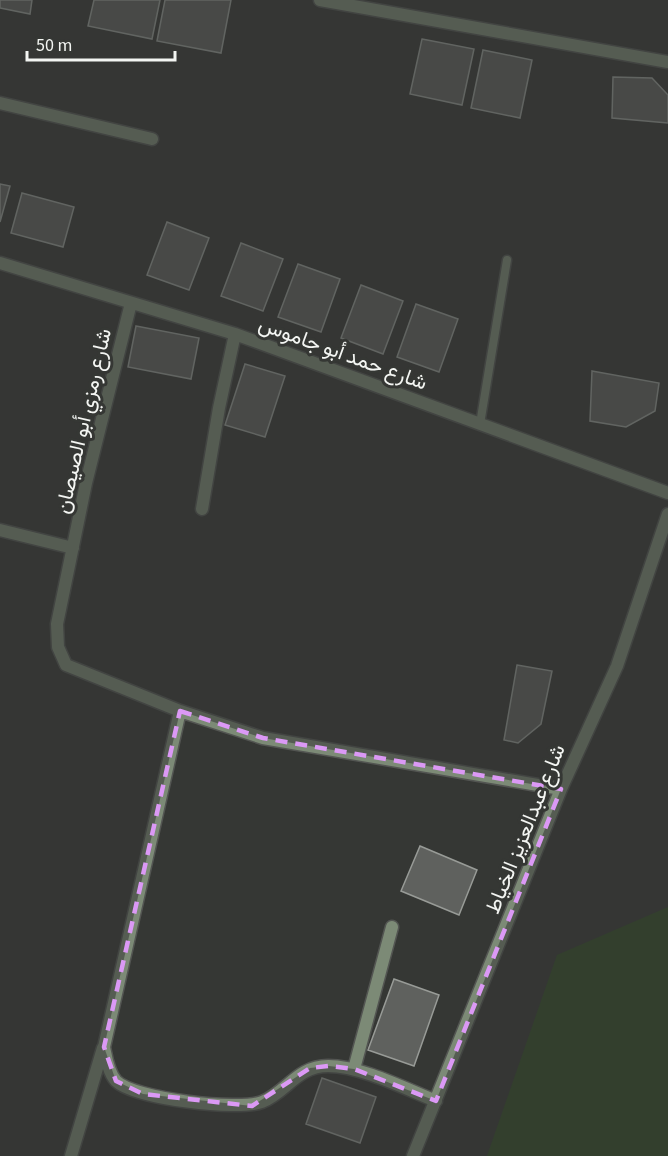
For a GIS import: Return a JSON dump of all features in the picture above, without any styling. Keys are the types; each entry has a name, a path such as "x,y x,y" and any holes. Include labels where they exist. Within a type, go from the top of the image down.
{"street":[{"path":"321,0 668,62"},
{"path":"0,103 152,139"},
{"name":"شارع حمد أبو جاموس","path":"0,263 235,334 668,493"},
{"name":"شارع رمزي أبو الصيصان","path":"131,303 86,483 57,624 58,647 66,665 180,711"},
{"path":"202,509 219,408 235,334"},
{"name":"شارع عبدالعزيز الخياط","path":"413,1156 561,789 617,666 662,538 668,514"},
{"name":"شارع رمزي أبو الصيصان","path":"0,530 74,548"},
{"path":"71,1156 104,1047 180,711 263,738 561,789"},
{"path":"354,1069 392,927"},
{"path":"104,1047 110,1070 116,1081 143,1094 226,1106 252,1106 265,1101 310,1068 328,1066 354,1069 436,1101"}],"lane":[{"path":"480,424 507,260"}],"highlighted area":[{"path":"180,711 263,738 561,789 436,1101 354,1069 329,1066 310,1068 252,1106 143,1094 116,1081 104,1047"}],"green space":[{"path":"668,907 668,1156 487,1156 557,955"}],"building":[{"path":"0,0 32,0 30,14 0,8"},
{"path":"94,0 160,0 152,39 88,26"},
{"path":"165,0 231,0 221,53 157,41"},
{"path":"422,39 474,49 462,105 410,94"},
{"path":"483,50 532,60 520,118 471,108"},
{"path":"613,77 652,78 668,95 668,123 612,118"},
{"path":"0,184 10,186 0,222"},
{"path":"22,193 74,207 63,247 11,233"},
{"path":"167,222 209,238 189,290 147,275"},
{"path":"241,243 283,259 263,311 221,296"},
{"path":"298,264 340,279 321,332 278,317"},
{"path":"361,285 403,301 383,354 341,338"},
{"path":"416,304 458,319 439,372 397,357"},
{"path":"136,326 199,338 191,379 128,367"},
{"path":"245,364 285,376 265,437 225,425"},
{"path":"592,371 659,383 655,411 626,427 590,421"},
{"path":"517,665 552,671 541,724 518,743 504,740"},
{"path":"420,846 477,870 459,915 401,891"},
{"path":"394,979 439,995 414,1066 368,1050"},
{"path":"322,1078 376,1097 360,1143 306,1124"}]}
